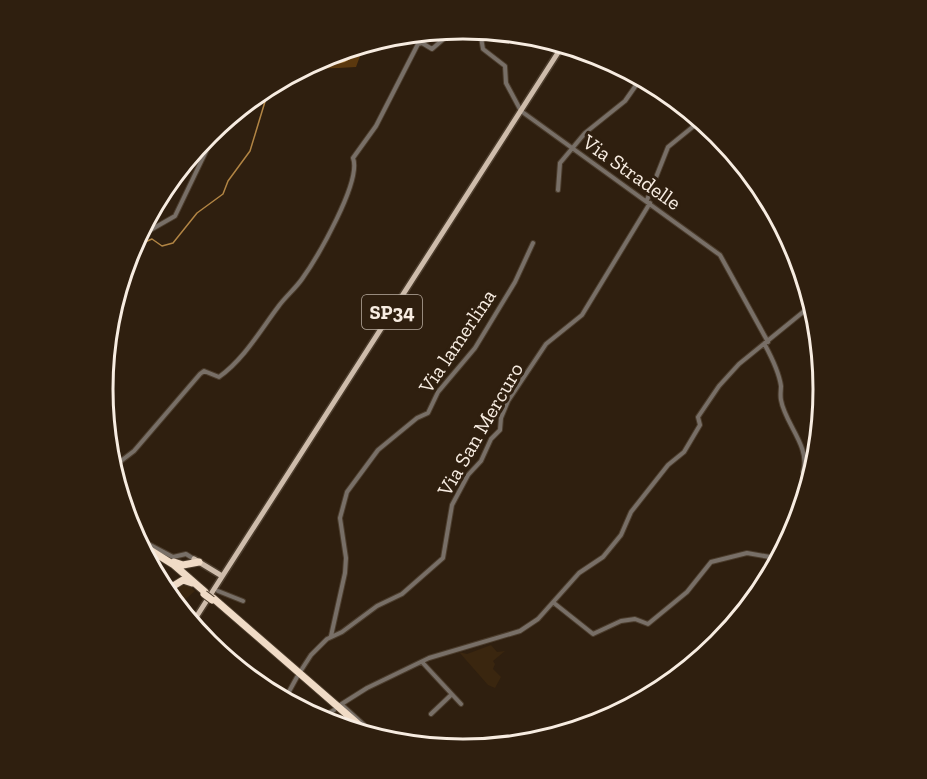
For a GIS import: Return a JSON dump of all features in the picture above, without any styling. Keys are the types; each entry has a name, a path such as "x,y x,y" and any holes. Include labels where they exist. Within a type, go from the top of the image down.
{"highway":[{"path":"152,551 180,565 192,560"},
{"path":"154,553 196,585"},
{"path":"161,556 353,722"},
{"path":"192,560 187,572 196,585"},
{"path":"173,567 177,575 173,585"},
{"path":"174,586 183,580 196,585"}],"main road":[{"name":"SP34","path":"221,578 558,52"},
{"path":"192,560 221,578 196,617"}],"street":[{"path":"121,461 134,451 200,374 204,371 219,377 254,342 280,303 302,279 330,230 353,177 355,165 352,158 376,126 418,44 422,43 432,49 442,40"},
{"name":"Via Stradelle","path":"481,40 483,49 505,66 506,83 521,111 720,255 767,344 781,384 781,400 789,426 800,442 805,464 804,472"},
{"path":"558,190 560,163 585,134 625,101 636,85"},
{"name":"Via San Mercuro","path":"288,693 311,655 331,637 377,606 402,594 443,558 452,505 468,475 481,461 500,430 501,418 508,401 546,344 582,315 649,202 669,147 695,126"},
{"path":"152,229 174,216 205,153"},
{"name":"Via lamerlina","path":"331,637 345,573 346,558 340,518 347,492 378,450 417,418 428,413 438,392 475,348 515,282 533,243"},
{"path":"364,725 341,705 367,688 422,662 526,628 554,603 579,573 603,557 621,536 631,512 656,479 692,440 700,425 698,417 719,386 740,364 805,311"},
{"path":"149,544 173,557 186,554 192,560"},
{"path":"554,603 558,603 593,634 621,621 635,619 648,624 687,592 711,562 747,554 772,556"},
{"path":"218,591 243,601"},
{"path":"422,662 461,704"},
{"path":"431,714 451,695"},
{"path":"329,713 334,710"}],"shaded area":[{"path":"360,55 356,67 324,68"},
{"path":"186,583 195,591 184,601 175,589"},
{"path":"491,645 497,652 505,651 493,661 495,664 493,669 501,677 495,688 488,685 459,652 467,654"}],"waterway":[{"path":"337,63 348,59"},
{"path":"146,242 152,239 162,246 173,243 197,213 223,194 228,181 250,151 265,101"}]}
